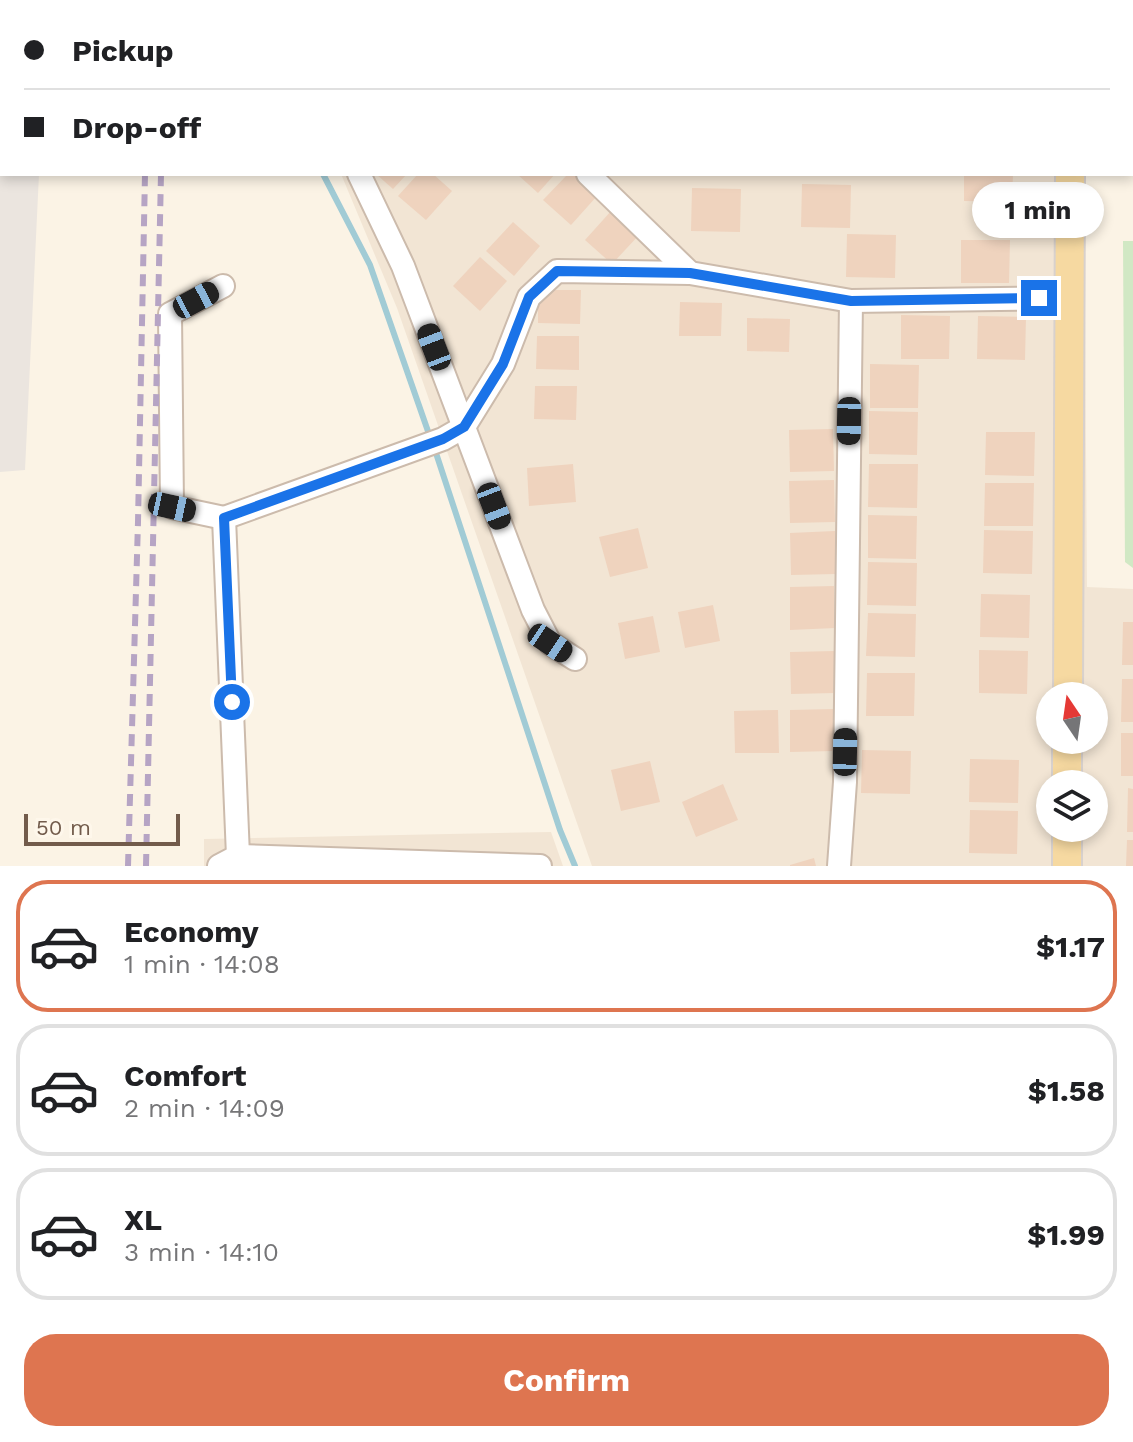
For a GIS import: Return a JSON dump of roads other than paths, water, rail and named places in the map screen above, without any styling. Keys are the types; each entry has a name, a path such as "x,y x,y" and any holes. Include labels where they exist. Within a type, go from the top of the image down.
{"main road":[{"path":"1068,682 1070,176"},
{"path":"1067,842 1067,866"}],"street":[{"path":"360,176 403,266 533,610 550,643 575,659"},
{"path":"590,176 690,273"},
{"path":"223,286 170,314 172,507 224,518 443,439 464,427 503,364 529,297 557,271 690,273 851,301 1069,298"},
{"path":"839,866 845,782 851,301"},
{"path":"224,518 229,861 540,866"}],"waterway":[{"path":"324,176 370,265 430,437"},
{"path":"434,447 560,830 575,866"}],"railway":[{"path":"128,866 145,176"},
{"path":"146,866 161,176"}]}
